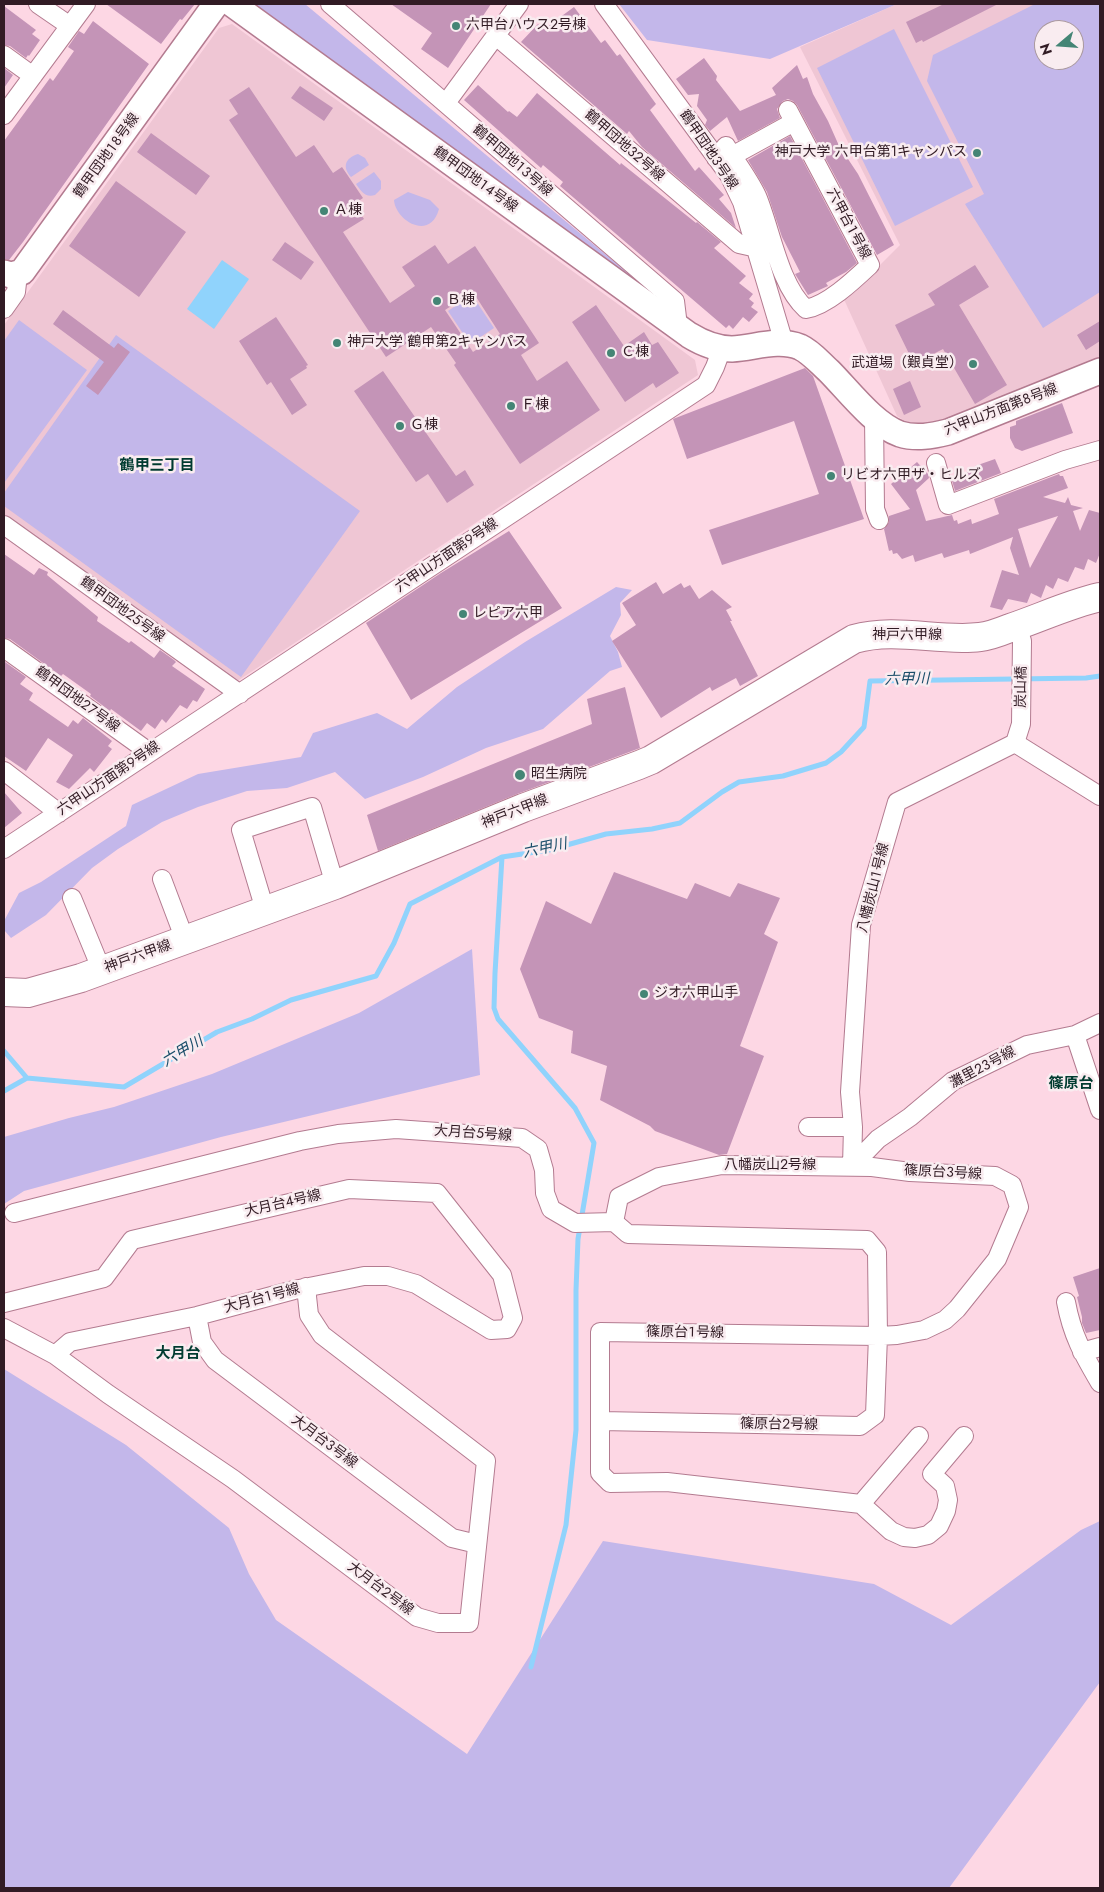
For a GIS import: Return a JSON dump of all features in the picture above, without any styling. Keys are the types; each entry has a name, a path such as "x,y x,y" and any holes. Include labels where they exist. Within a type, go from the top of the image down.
{"main road":[{"name":"神戸六甲線","path":"4,992 28,993 102,971 335,885 523,808 652,760 854,639 891,634 980,637 1018,626 1078,603 1100,597"}],"street":[{"path":"38,4 70,26"},
{"path":"4,115 86,4"},
{"name":"鶴甲団地１８号線","path":"4,309 16,292 11,274 22,272 216,4"},
{"name":"鶴甲団地１４号線","path":"232,4 700,342 722,348"},
{"name":"鶴甲団地１３号線","path":"330,4 675,301 678,326"},
{"path":"446,103 520,4"},
{"name":"鶴甲団地３号線","path":"604,4 724,157 729,175 742,202 757,248 784,343"},
{"name":"鶴甲団地３２号線","path":"496,36 739,244 757,248"},
{"path":"4,55 33,76"},
{"name":"六甲台１号線","path":"791,116 870,265 852,282 815,307 806,308 797,301 788,285 756,195 724,157 791,116"},
{"path":"722,348 784,343 798,346 812,354 874,417 874,510 878,520"},
{"name":"六甲山方面第９号線","path":"4,849 706,385 715,368 722,348"},
{"name":"六甲山方面第８号線","path":"874,417 899,434 913,437 931,436 948,432 1100,371"},
{"path":"936,463 948,506 1065,460 1100,450"},
{"name":"鶴甲団地２５号線","path":"4,525 240,694"},
{"name":"炭山橋","path":"1015,743 1021,724 1022,641 1018,626"},
{"name":"鶴甲団地２７号線","path":"4,648 149,752"},
{"path":"1015,743 1100,796"},
{"name":"八幡炭山１号線","path":"852,1166 853,1127 850,1092 861,925 897,802 1015,743"},
{"path":"4,771 59,812"},
{"path":"265,910 241,830 312,807 335,885"},
{"path":"162,879 185,940"},
{"path":"72,898 102,971"},
{"name":"灘里２３号線","path":"852,1166 878,1139 910,1117 953,1081 1027,1045 1075,1035 1100,1023"},
{"path":"1075,1035 1100,1110"},
{"path":"808,1127 853,1127"},
{"name":"大月台５号線","path":"14,1213 300,1141 338,1134 396,1129 522,1138 538,1150 544,1170 545,1193 551,1209 583,1223 614,1222"},
{"name":"八幡炭山２号線","path":"614,1222 619,1197 659,1177 722,1165 852,1166"},
{"name":"篠原台３号線","path":"852,1166 910,1172 995,1176 1012,1184 1019,1207 997,1259 958,1309 946,1320 924,1330 898,1335 878,1336"},
{"name":"大月台４号線","path":"4,1303 104,1278 132,1240 349,1189 437,1193 502,1275 513,1318"},
{"path":"614,1222 628,1234 867,1240 877,1252 878,1336"},
{"name":"大月台１号線","path":"55,1355 70,1342 197,1316 306,1287 364,1276 388,1276 416,1284 490,1330 507,1329 513,1318"},
{"name":"大月台２号線","path":"55,1355 108,1394 233,1479 416,1617 438,1623 469,1622 486,1460 322,1335 309,1315 306,1287"},
{"path":"1066,1302 1070,1324 1082,1352 1100,1383"},
{"name":"大月台３号線","path":"197,1316 202,1342 215,1360 452,1538 477,1544"},
{"path":"4,1328 55,1355"},
{"name":"篠原台１号線","path":"861,1504 667,1482 610,1483 600,1473 600,1332 878,1336"},
{"name":"篠原台２号線","path":"601,1421 860,1426 875,1415 878,1336"},
{"path":"1082,1352 1100,1347"},
{"path":"918,1436 861,1504 891,1531 904,1537 915,1538 928,1535 938,1526 946,1511 948,1500 945,1486 932,1474 964,1436"}],"shaded area":[{"path":"246,4 305,4 659,299"},
{"path":"619,4 897,4 770,59 647,40"},
{"name":"神戸大学 六甲台第1キャンパス","path":"897,4 1100,4 1100,358 969,411 931,423 916,424 905,421 897,416 842,295 877,268 900,245 800,47"},
{"path":"1035,4 1100,4 1100,292 1043,328 965,204 984,194 927,81 933,55"},
{"name":"神戸大学 鶴甲第2キャンパス","path":"232,24 695,360 698,375 239,680 231,679 4,515 4,325 219,28"},
{"path":"894,29 973,187 895,226 817,68"},
{"path":"358,154 365,158 369,165 351,177 346,170 346,163 350,158"},
{"path":"374,172 381,181 381,189 375,195 369,196 356,184"},
{"path":"408,192 430,200 439,209 435,219 421,226 406,220 400,214 394,200"},
{"path":"472,295 494,328 470,344 448,311"},
{"path":"19,320 87,370 4,483 4,341"},
{"path":"116,335 360,511 241,677 4,506 4,493"},
{"path":"616,587 632,590 620,603 621,615 610,636 618,652 622,667 610,671 543,729 486,748 423,777 365,799 335,772 287,788 247,791 198,807 162,822 118,849 92,868 46,915 11,938 4,930 4,921 19,893 41,882 126,826 132,805 198,774 301,757 313,733 377,713 407,729 457,687 525,642"},
{"path":"472,949 480,1075 221,1137 24,1191 4,1204 4,1137 114,1107 212,1074 359,1013"},
{"path":"4,1369 126,1445 229,1528 249,1574 276,1620 467,1754 603,1541 874,1584 951,1625 1081,1530 1100,1521 1100,1682 949,1888 4,1888"}],"water":[{"path":"222,260 249,279 214,329 187,309"}],"building":[{"path":"106,4 195,4 182,20 180,19 161,44"},
{"name":"六甲台ハウス２号棟","path":"391,4 491,4 448,68 421,49 432,33"},
{"path":"944,4 998,4 923,42 922,40 916,43 906,22"},
{"path":"4,6 36,30 32,34 40,40 26,58 10,46 4,45"},
{"path":"574,7 601,43 605,40 617,56 620,54 656,104 650,110 695,171 699,167 724,195 719,199 731,213 736,228 642,147 629,131 627,134 521,42 538,24 544,29"},
{"path":"93,21 149,64 23,242 9,260 4,259 4,141 50,78 53,81 74,51 68,47 79,31 84,34"},
{"path":"704,58 717,76 716,80 740,111 776,95 772,88 797,65 803,79 807,77 813,94 828,121 844,157 846,156 858,174 894,245 877,255 797,105 793,101 788,99 783,101 777,109 780,118 738,141 727,117 710,131 705,125 707,120 697,106 699,94 688,95 676,79"},
{"path":"4,68 13,75 4,88"},
{"path":"478,85 508,112 517,117 537,93 620,165 621,163 697,222 721,242 714,248 746,276 739,283 753,294 749,299 754,303 751,307 758,312 749,322 743,317 733,329 729,325 726,328 560,186 563,182 543,165 541,168 464,100"},
{"path":"300,86 333,108 324,121 291,98"},
{"path":"249,87 296,157 314,145 333,173 342,167 363,198 354,204 364,219 343,232 390,303 415,286 402,267 435,245 448,264 475,246 539,343 521,355 537,381 567,361 600,410 520,464 431,327 386,357 229,120 238,114 229,100","holes":["473,292 500,334 473,352 445,310"]},
{"path":"151,133 210,176 196,195 137,152"},
{"path":"790,136 857,263 846,272 826,283 828,286 808,295 795,274 800,272 782,237 767,192 748,160"},
{"path":"116,181 186,232 139,297 69,246"},
{"path":"285,242 314,262 301,280 272,260"},
{"path":"975,265 989,287 959,305 1007,385 975,404 943,349 914,364 895,325 935,305 928,294"},
{"name":"Ｃ棟","path":"596,305 624,346 644,332 652,345 658,342 679,373 656,388 653,383 625,402 572,322"},
{"path":"63,310 114,348 118,343 130,352 98,395 86,386 104,362 53,324"},
{"path":"276,317 308,365 306,366 307,368 290,379 307,405 292,415 271,382 267,385 239,341"},
{"path":"1100,321 1100,341 1086,350 1077,335"},
{"name":"リビオ六甲ザ・ヒルズ","path":"805,368 813,376 864,519 722,565 709,530 819,494 794,421 687,459 673,419"},
{"name":"Ｇ棟","path":"383,371 456,476 465,470 474,485 447,503 428,474 416,482 354,391"},
{"path":"910,381 921,407 904,415 893,389"},
{"path":"1062,403 1073,433 1022,451 1015,448 1010,438 1010,427 1016,425 1016,421"},
{"path":"995,459 1001,473 955,491 951,477 976,469 975,466"},
{"path":"917,462 928,474 929,478 916,490 926,521 952,515 954,521 957,520 958,524 971,519 972,524 999,514 994,499 1059,474 1063,476 1068,488 1043,497 1065,503 1068,497 1071,505 1083,508 1073,511 1080,531 1089,510 1100,513 1100,553 1096,563 1088,559 1084,570 1075,567 1068,582 1058,578 1053,589 1046,585 1041,598 1031,593 1027,603 1008,599 1002,610 990,607 1002,570 1019,575 1010,548 1013,537 970,554 969,550 944,558 942,553 915,562 913,555 902,559 897,553 893,554 892,550 889,551 884,529 889,522 889,516 910,509 891,484","holes":["1058,516 1030,568 1018,529"]},
{"name":"レピア六甲","path":"509,531 562,608 411,700 366,623"},
{"path":"4,554 34,575 39,568 48,572 47,575 98,617 97,621 129,643 131,641 154,658 160,650 174,660 176,662 172,666 205,689 197,702 193,700 187,709 180,705 166,723 162,719 155,729 147,723 141,731 111,709 110,711 90,696 91,694 63,674 61,676 10,639 4,638"},
{"path":"656,582 663,594 681,583 684,588 690,585 699,599 712,590 732,607 726,610 732,621 730,621 758,676 740,686 736,678 712,691 710,687 661,718 612,641 636,625 622,603"},
{"path":"5,662 26,677 20,684 33,693 29,700 68,727 73,720 78,724 83,718 112,741 108,746 112,749 94,772 90,768 69,789 56,782 73,755 48,738 26,771 4,756"},
{"name":"昭生病院","path":"625,687 640,748 517,794 378,851 367,815 592,724 587,699"},
{"path":"4,792 22,813 4,828"},
{"name":"ジオ六甲山手","path":"614,872 687,899 695,883 730,897 738,883 780,898 764,934 778,942 740,1046 764,1056 727,1154 719,1155 655,1131 650,1126 600,1100 607,1066 571,1053 573,1031 539,1018 520,969 546,901 591,924"},
{"path":"1100,1268 1100,1330 1086,1333 1082,1323 1077,1297 1079,1296 1073,1277"}],"waterway":[{"name":"六甲川","path":"4,1091 27,1078 124,1087 217,1032 252,1019 291,1000 376,976 394,943 410,904 502,857 549,850 606,834 652,829 680,823 739,782 783,776 826,763 841,752 864,727 870,681 1086,678 1100,676"},
{"path":"502,857 494,1008 498,1019 575,1108 594,1143 578,1239 576,1430 566,1525 531,1667"},
{"path":"4,1051 27,1078"}],"place":[{"name":"六甲台ハウス２号棟","path":"456,26"},
{"name":"神戸大学 六甲台第1キャンパス","path":"977,153"},
{"name":"Ａ棟","path":"324,211"},
{"name":"Ｂ棟","path":"437,301"},
{"name":"神戸大学 鶴甲第2キャンパス","path":"337,343"},
{"name":"Ｃ棟","path":"611,353"},
{"name":"武道場（艱貞堂）","path":"973,364"},
{"name":"Ｆ棟","path":"511,406"},
{"name":"Ｇ棟","path":"400,426"},
{"name":"リビオ六甲ザ・ヒルズ","path":"831,476"},
{"name":"レピア六甲","path":"463,614"},
{"name":"昭生病院","path":"520,775"},
{"name":"ジオ六甲山手","path":"644,994"}],"district":[{"name":"鶴甲三丁目","path":"157,466"},
{"name":"篠原台","path":"1071,1084"},
{"name":"大月台","path":"178,1354"}]}
